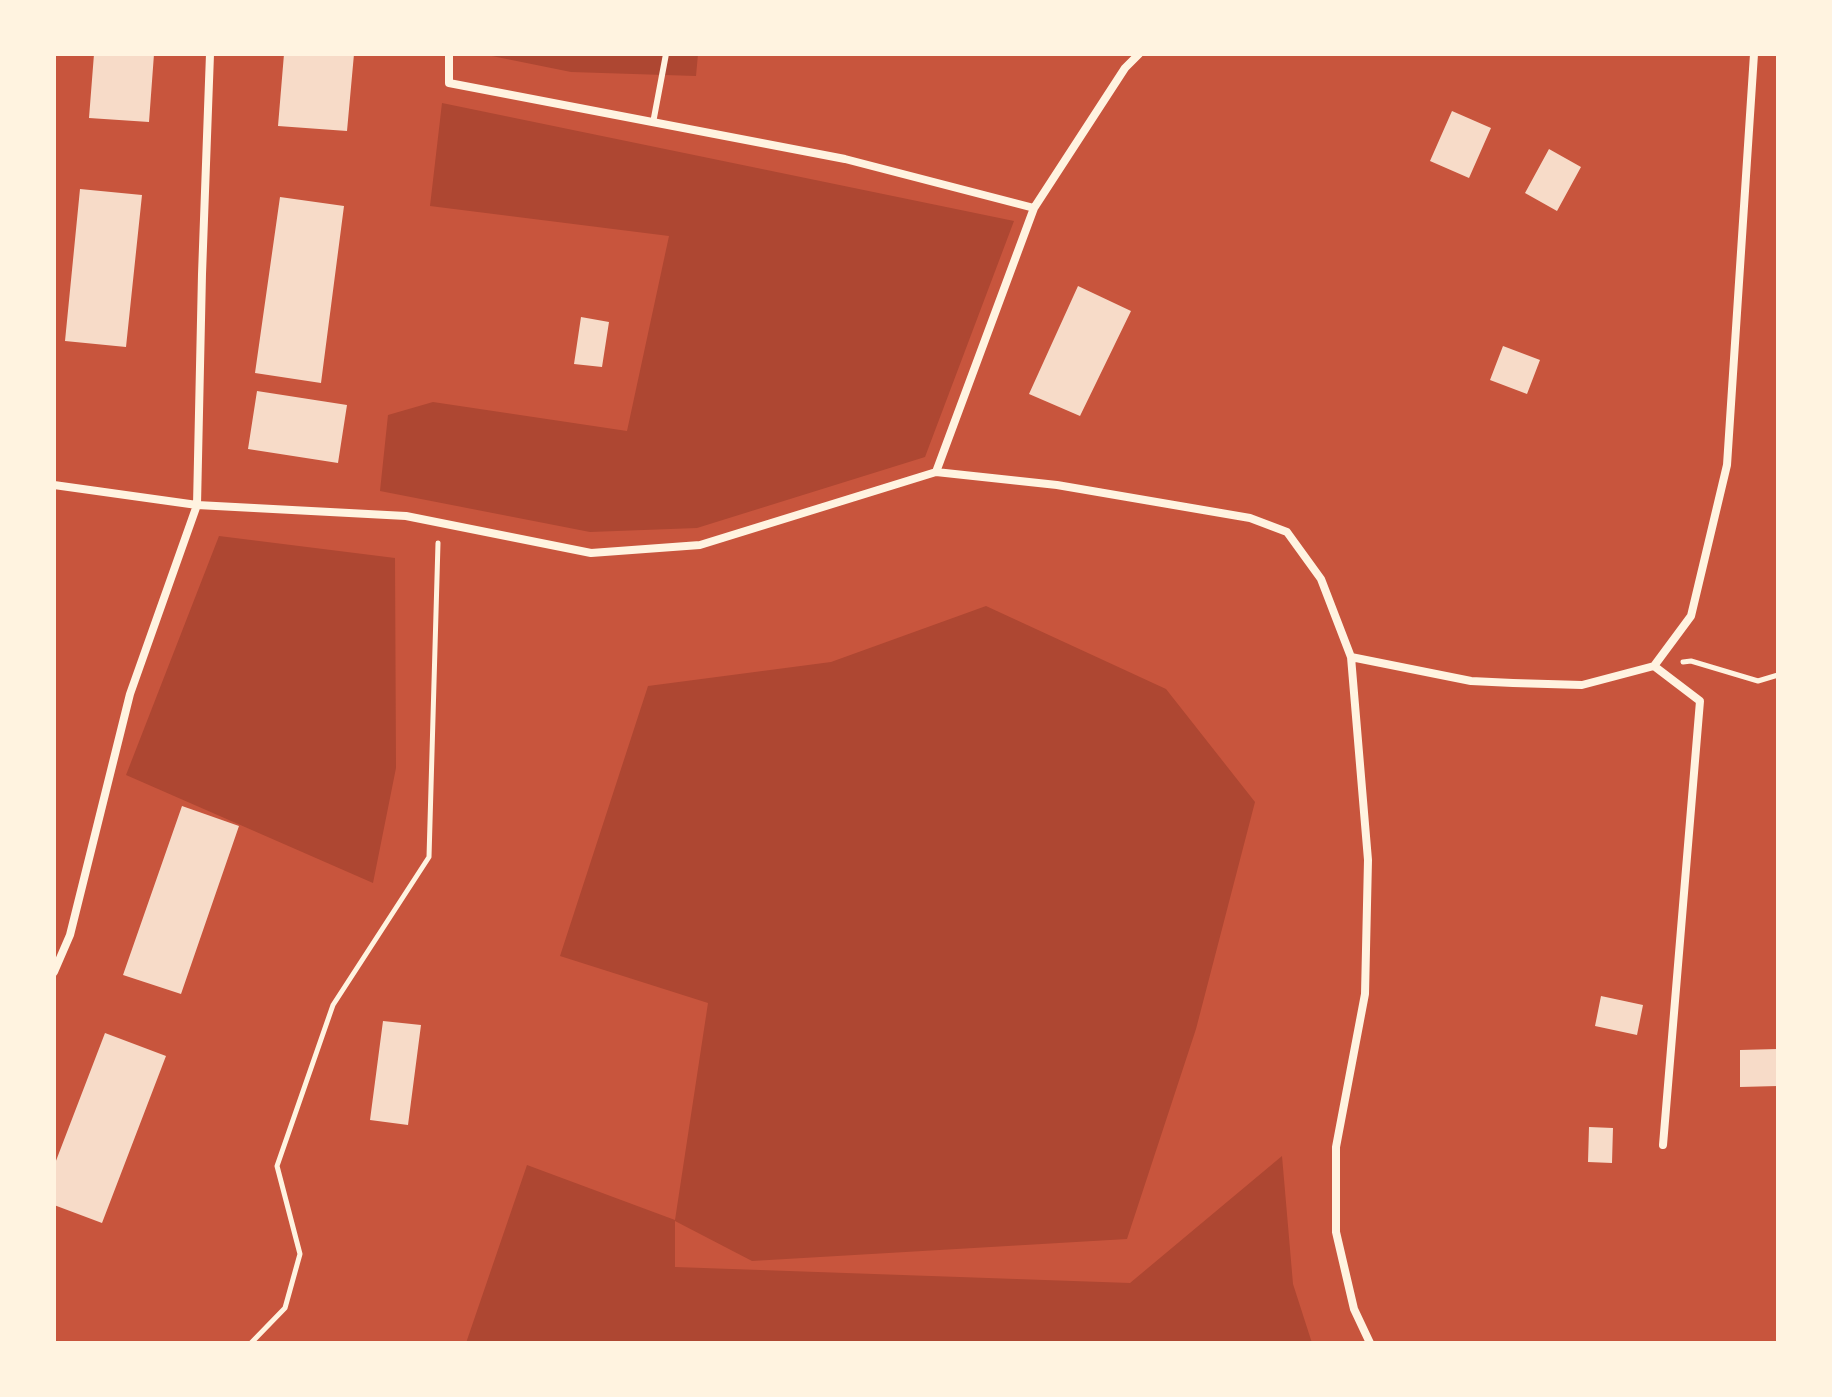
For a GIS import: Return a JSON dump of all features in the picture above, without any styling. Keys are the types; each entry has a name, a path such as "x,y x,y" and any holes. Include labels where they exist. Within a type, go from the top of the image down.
{"street":[{"path":"54,972 70,935 130,694 197,505 210,54"},
{"path":"449,54 449,83 845,159 1034,208"},
{"path":"936,472 1034,208 1125,68 1139,54"},
{"path":"1351,657 1471,681 1582,685 1654,666 1691,616 1727,465 1754,54"},
{"path":"54,485 197,505 406,516 591,553 700,545 936,472 1057,485 1250,518 1287,532 1321,579 1351,657 1368,860 1365,994 1336,1147 1336,1232 1354,1309 1370,1343"},
{"path":"1654,666 1700,701 1663,1145"}],"lane":[{"path":"653,123 666,54"}],"path":[{"path":"251,1343 285,1308 300,1254 277,1166 333,1005 429,857 438,522"},
{"path":"1654,666 1691,661 1758,681 1778,675"}],"shaded area":[{"path":"482,54 698,54 696,76 571,72"},
{"path":"442,103 1014,221 925,457 697,528 590,532 380,491 388,415 433,402 627,431 669,236 430,206"},
{"path":"219,536 395,558 396,768 373,883 126,775"},
{"path":"986,606 1166,689 1255,802 1196,1029 1127,1239 752,1261 675,1221 675,1267 1130,1283 1282,1156 1293,1284 1312,1343 466,1343 527,1165 675,1220 708,1003 560,956 648,686 831,662"}],"building":[{"path":"94,54 154,54 149,122 89,118"},
{"path":"284,54 354,54 347,131 278,126"},
{"path":"1452,111 1491,128 1469,178 1430,161"},
{"path":"1549,149 1581,167 1557,211 1525,193"},
{"path":"80,189 142,195 126,347 65,341"},
{"path":"280,197 344,206 321,383 255,373"},
{"path":"1078,286 1131,311 1080,416 1029,394"},
{"path":"581,317 609,322 602,367 574,364"},
{"path":"1503,346 1540,360 1527,394 1490,380"},
{"path":"257,391 347,405 338,463 248,449"},
{"path":"182,806 239,826 181,994 123,975"},
{"path":"1601,996 1643,1005 1637,1035 1595,1026"},
{"path":"383,1021 421,1025 408,1125 370,1120"},
{"path":"105,1033 166,1056 102,1223 54,1205 54,1166"},
{"path":"1778,1049 1778,1086 1740,1087 1740,1050"},
{"path":"1589,1127 1613,1128 1612,1163 1588,1162"}]}
